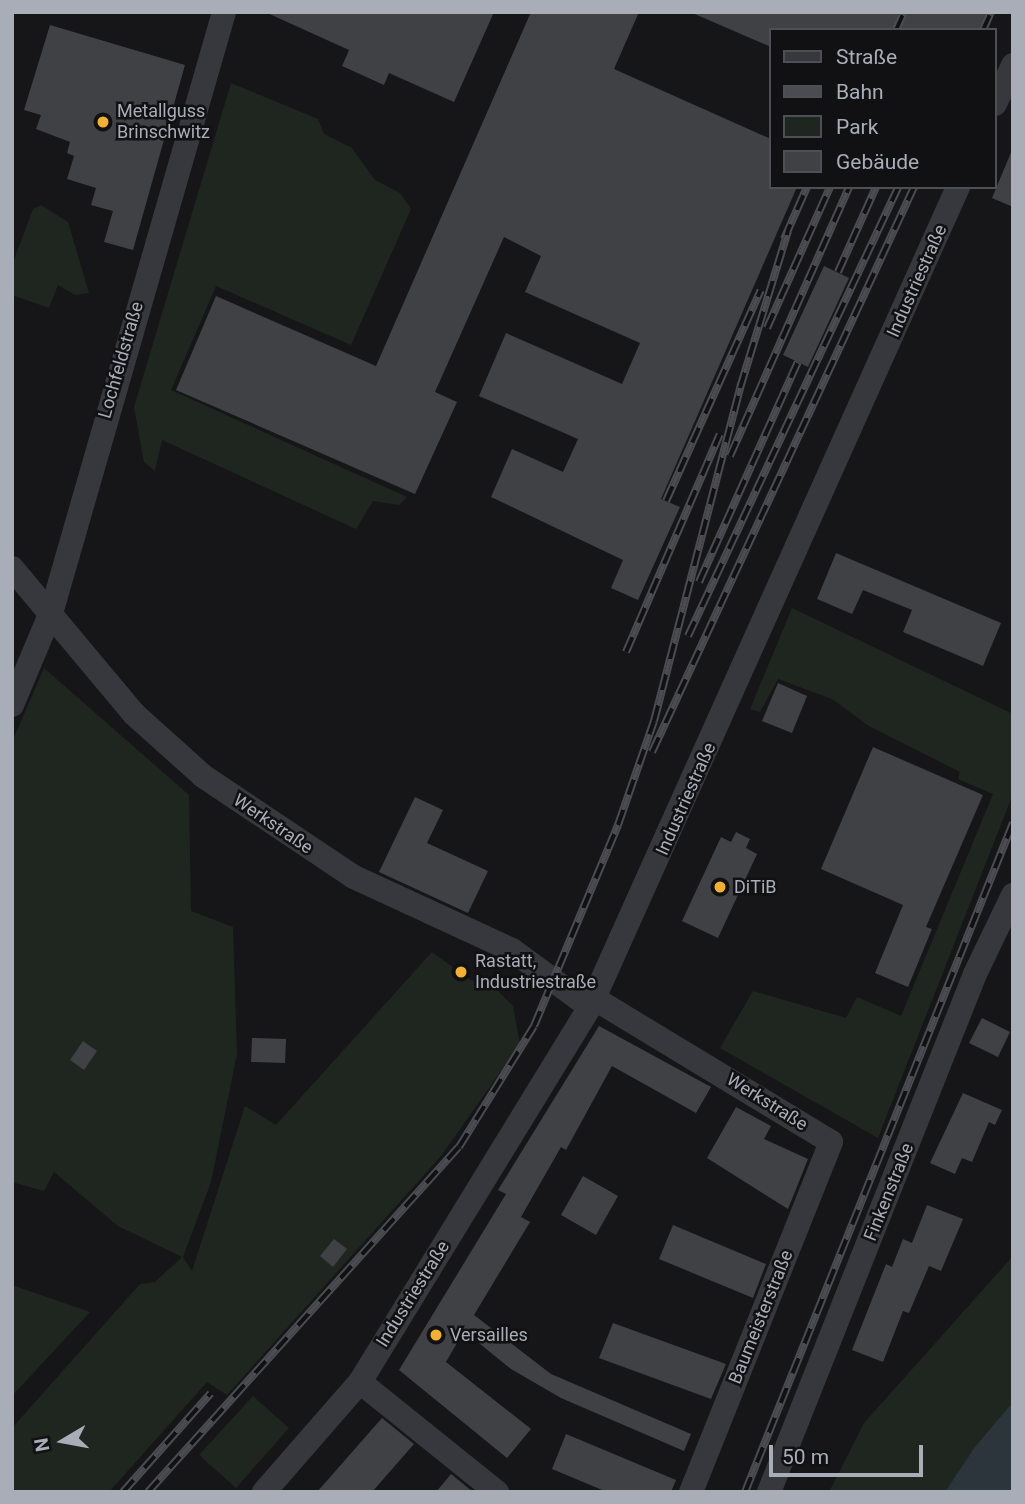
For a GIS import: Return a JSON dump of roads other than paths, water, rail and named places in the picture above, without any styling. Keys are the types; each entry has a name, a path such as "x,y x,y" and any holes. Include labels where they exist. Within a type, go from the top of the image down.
{"street":[{"name":"Lochfeldstraße","path":"12,705 52,610 224,12"},
{"path":"997,100 1013,65"},
{"name":"Industriestraße","path":"264,1492 360,1381 592,1003 957,189"},
{"name":"Werkstraße","path":"12,568 52,610 134,714 202,776 354,877 512,950 592,1003 831,1142"},
{"name":"Finkenstraße","path":"769,1492 975,975 1013,895"},
{"name":"Baumeisterstraße","path":"691,1492 831,1142"},
{"path":"360,1381 497,1492"}],"railway":[{"path":"897,28 904,12"},
{"path":"984,28 991,12"},
{"path":"784,239 806,189"},
{"path":"767,328 829,189"},
{"path":"730,456 848,189"},
{"path":"838,272 875,189"},
{"path":"688,636 898,189"},
{"path":"652,752 913,189"},
{"path":"148,1492 459,1147 534,1026 618,825 654,721 740,388 788,231"},
{"path":"666,501 761,290"},
{"path":"699,582 798,362"},
{"path":"626,652 720,434"},
{"path":"745,1492 1013,823"},
{"path":"123,1492 211,1393"}],"place":[{"name":"Metallguss Brinschwitz","path":"103,122"},
{"name":"DiTiB","path":"720,887"},
{"name":"Rastatt, Industriestraße","path":"461,972"},
{"name":"Versailles","path":"436,1335"}]}
